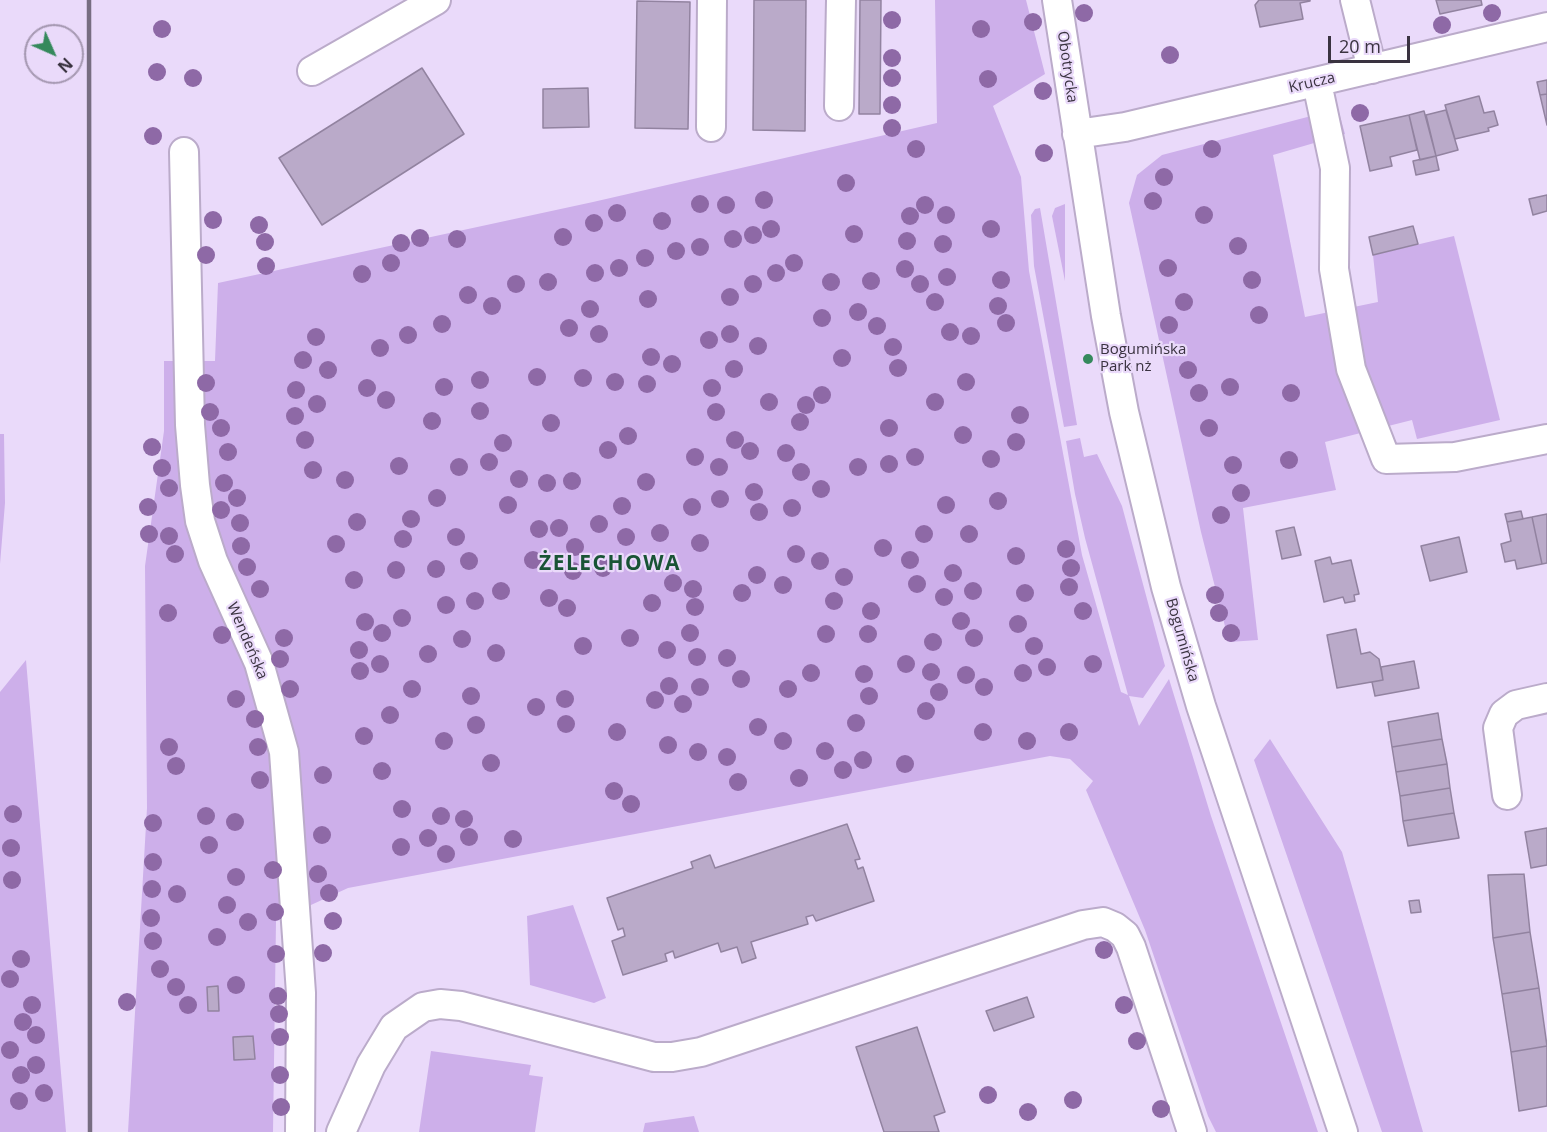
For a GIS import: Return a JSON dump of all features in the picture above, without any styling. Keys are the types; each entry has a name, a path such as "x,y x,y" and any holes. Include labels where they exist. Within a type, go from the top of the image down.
{"street":[{"path":"312,71 436,0"},
{"path":"711,127 712,0"},
{"path":"839,106 841,0"},
{"name":"Obotrycka","path":"1057,0 1077,134"},
{"path":"1355,0 1372,69"},
{"name":"Krucza","path":"1077,134 1125,127 1547,27"},
{"path":"1317,82 1335,168 1334,269 1351,369 1386,459 1455,457 1547,439"},
{"name":"Bogumińska","path":"1077,134 1124,412 1166,587 1201,706 1343,1132"},
{"name":"Wendeńska","path":"184,152 190,425 200,521 213,561 259,663 284,752 301,993 300,1132"},
{"path":"1507,795 1498,728 1504,714 1516,705 1547,698"},
{"path":"340,1132 366,1075 394,1027 423,1007 440,1004 461,1006 654,1057 672,1058 701,1052 1083,925 1103,922 1115,927 1125,935 1131,947 1192,1132"}],"shaded area":[{"path":"935,0 1026,0 1045,74 993,106 1021,177 1029,271 1082,555 1121,692 1128,695 1075,494 1066,441 1080,438 1084,457 1097,454 1122,506 1165,666 1143,698 1129,696 1139,726 1169,679 1211,816 1318,1132 1216,1132 1208,1116 1145,930 1086,790 1093,781 1070,759 1050,756 348,888 276,921 273,1132 128,1132 147,808 145,566 164,431 164,361 215,361 218,283 593,202 937,123"},
{"path":"1338,109 1345,134 1273,155 1305,317 1378,302 1373,255 1454,236 1500,420 1417,439 1412,420 1325,442 1336,490 1243,508 1258,640 1229,642 1201,532 1129,203 1137,175 1162,155"},
{"path":"1065,204 1065,281 1052,216 1055,208"},
{"path":"1040,208 1077,425 1064,427 1034,266 1031,215 1035,209"},
{"path":"0,434 4,434 5,503 0,564"},
{"path":"26,660 66,1132 0,1132 0,692"},
{"path":"1270,739 1342,852 1423,1132 1382,1132 1254,760"},
{"path":"573,905 606,998 594,1003 530,985 527,916"},
{"path":"431,1051 531,1065 529,1075 543,1077 535,1132 419,1132"},
{"path":"694,1116 699,1132 643,1132 645,1123"}],"building":[{"path":"754,0 806,0 805,131 753,130"},
{"path":"860,0 881,0 880,114 859,114"},
{"path":"1259,0 1310,1 1300,3 1303,19 1260,27 1255,5"},
{"path":"1436,0 1481,0 1482,5 1440,14"},
{"path":"637,1 690,2 688,129 635,128"},
{"path":"422,68 464,134 322,225 279,158"},
{"path":"1547,80 1547,94 1540,95 1537,82"},
{"path":"588,88 589,127 543,128 543,89"},
{"path":"1547,94 1547,125 1540,95"},
{"path":"1479,96 1484,113 1494,111 1498,125 1488,128 1489,131 1455,139 1445,105"},
{"path":"1446,110 1458,150 1436,156 1426,115"},
{"path":"1424,111 1436,156 1420,160 1409,115"},
{"path":"1409,115 1417,150 1390,157 1392,166 1370,171 1360,126"},
{"path":"1436,156 1439,170 1416,175 1413,161"},
{"path":"1547,195 1547,211 1533,215 1529,199"},
{"path":"1413,226 1418,244 1373,255 1369,237"},
{"path":"1521,511 1523,519 1507,522 1505,514"},
{"path":"1547,514 1547,563 1542,564 1532,517"},
{"path":"1532,517 1542,564 1517,569 1515,560 1505,562 1501,544 1511,541 1507,522"},
{"path":"1294,527 1301,555 1282,559 1276,531"},
{"path":"1459,537 1467,572 1430,581 1421,546"},
{"path":"1330,557 1332,564 1351,560 1359,594 1354,595 1355,601 1345,603 1343,597 1324,602 1315,561"},
{"path":"1356,629 1361,654 1370,652 1379,659 1383,680 1337,688 1327,635"},
{"path":"1414,661 1419,688 1375,696 1372,682 1383,680 1381,667"},
{"path":"1438,713 1442,739 1392,747 1388,722"},
{"path":"1442,739 1447,764 1396,772 1392,747"},
{"path":"1447,764 1450,788 1400,796 1396,772"},
{"path":"1450,788 1454,813 1403,821 1400,796"},
{"path":"1454,813 1459,838 1408,846 1403,821"},
{"path":"847,824 860,859 855,860 858,869 863,867 874,901 816,921 813,915 806,917 808,924 751,942 756,958 742,963 737,947 721,952 718,943 675,958 673,951 665,954 667,961 623,975 612,941 625,936 623,928 618,930 607,898 693,868 691,862 710,855 715,868"},
{"path":"1547,828 1547,865 1531,868 1525,832"},
{"path":"1524,874 1530,932 1493,938 1488,875"},
{"path":"1419,900 1421,912 1411,913 1409,901"},
{"path":"1530,932 1539,988 1502,994 1493,938"},
{"path":"218,986 219,1011 208,1011 207,987"},
{"path":"1539,988 1547,1046 1511,1052 1502,994"},
{"path":"1027,997 1034,1017 994,1031 986,1011"},
{"path":"917,1027 945,1112 934,1116 939,1132 884,1132 856,1047"},
{"path":"253,1036 255,1059 234,1060 233,1037"},
{"path":"1547,1046 1547,1106 1519,1111 1511,1052"}],"railway":[{"path":"89,0 90,1132"}],"place":[{"name":"Bogumińska Park nż","path":"1088,359"}],"district":[{"name":"ŻELECHOWA","path":"610,564"}]}
